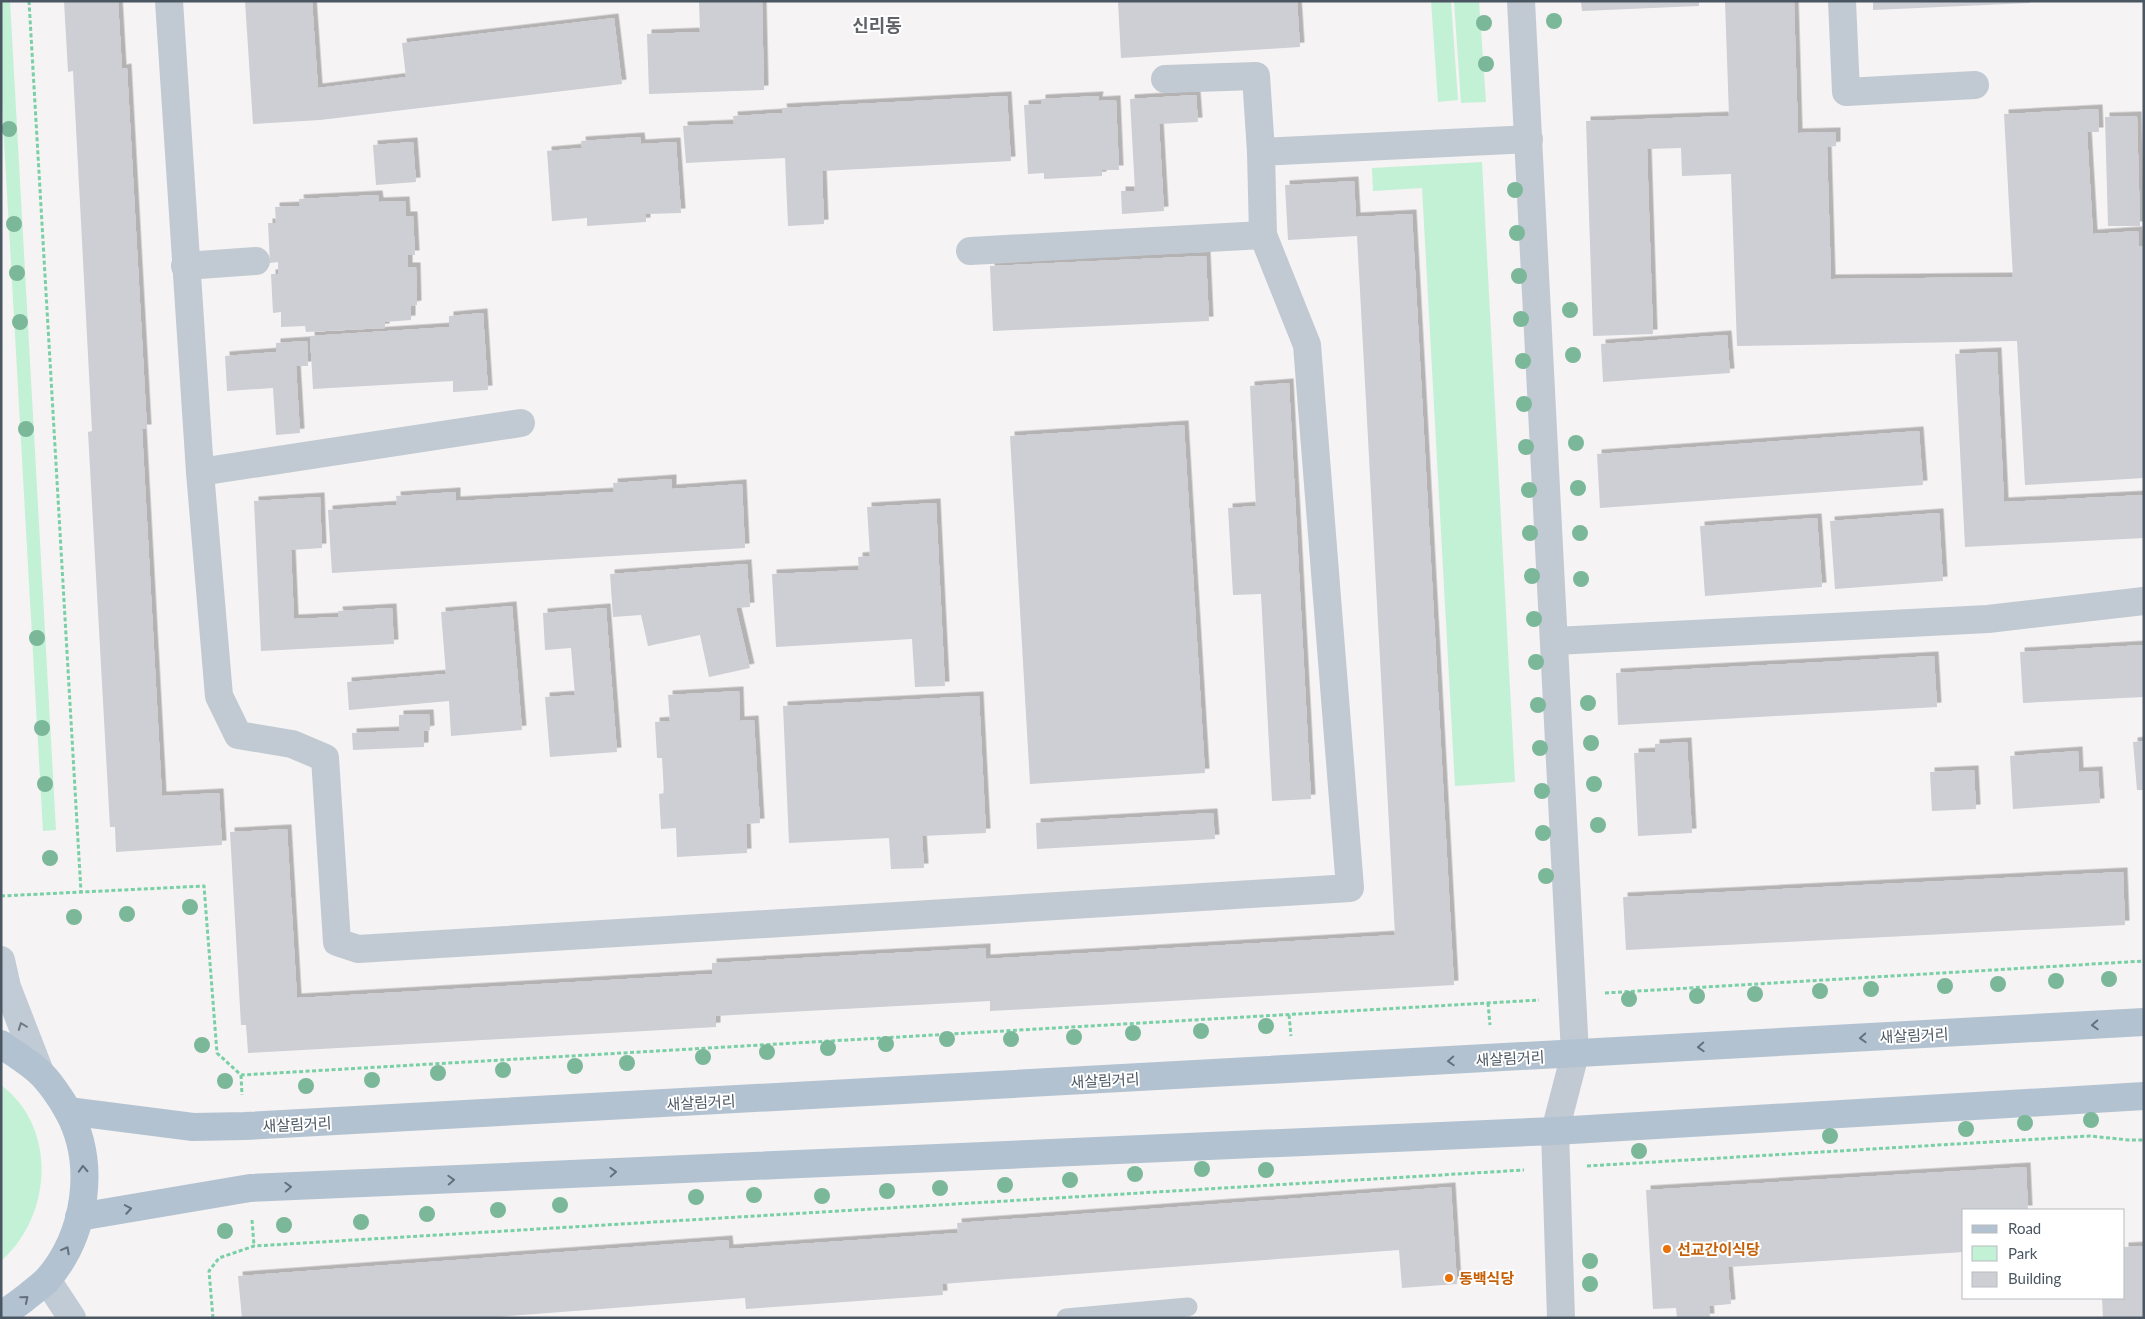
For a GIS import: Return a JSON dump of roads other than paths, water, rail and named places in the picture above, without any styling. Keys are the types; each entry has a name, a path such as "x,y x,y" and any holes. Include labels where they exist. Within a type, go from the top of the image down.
{"main road":[{"path":"1,960 7,987 40,1072 68,1111 78,1137 84,1164 84,1191 80,1217 67,1251 47,1280 12,1310 1,1314"},
{"name":"새살림거리","path":"68,1111 194,1127 245,1126 2144,1022"},
{"path":"1,1044 40,1072"},
{"path":"80,1217 250,1188 1554,1131 2144,1096"},
{"path":"47,1280 72,1318"}],"street":[{"path":"169,1 185,266 219,696 238,735 292,744 325,758 337,942 358,949 1350,888 1307,345 1263,235 1261,152 1256,76 1165,78"},
{"path":"1521,1 1575,1054 1554,1131 1561,1318"},
{"path":"1842,1 1846,92 1974,85"},
{"path":"1261,152 1529,139"},
{"path":"970,251 1263,235"},
{"path":"185,266 256,261"},
{"path":"200,472 521,423"},
{"path":"1555,641 1988,619 2144,601"}],"lane":[{"path":"1066,1318 1188,1307"}],"place":[{"name":"선교간이식당","path":"1667,1249"},
{"name":"동백식당","path":"1449,1278"}],"district":[{"name":"신리동","path":"877,25"}]}
